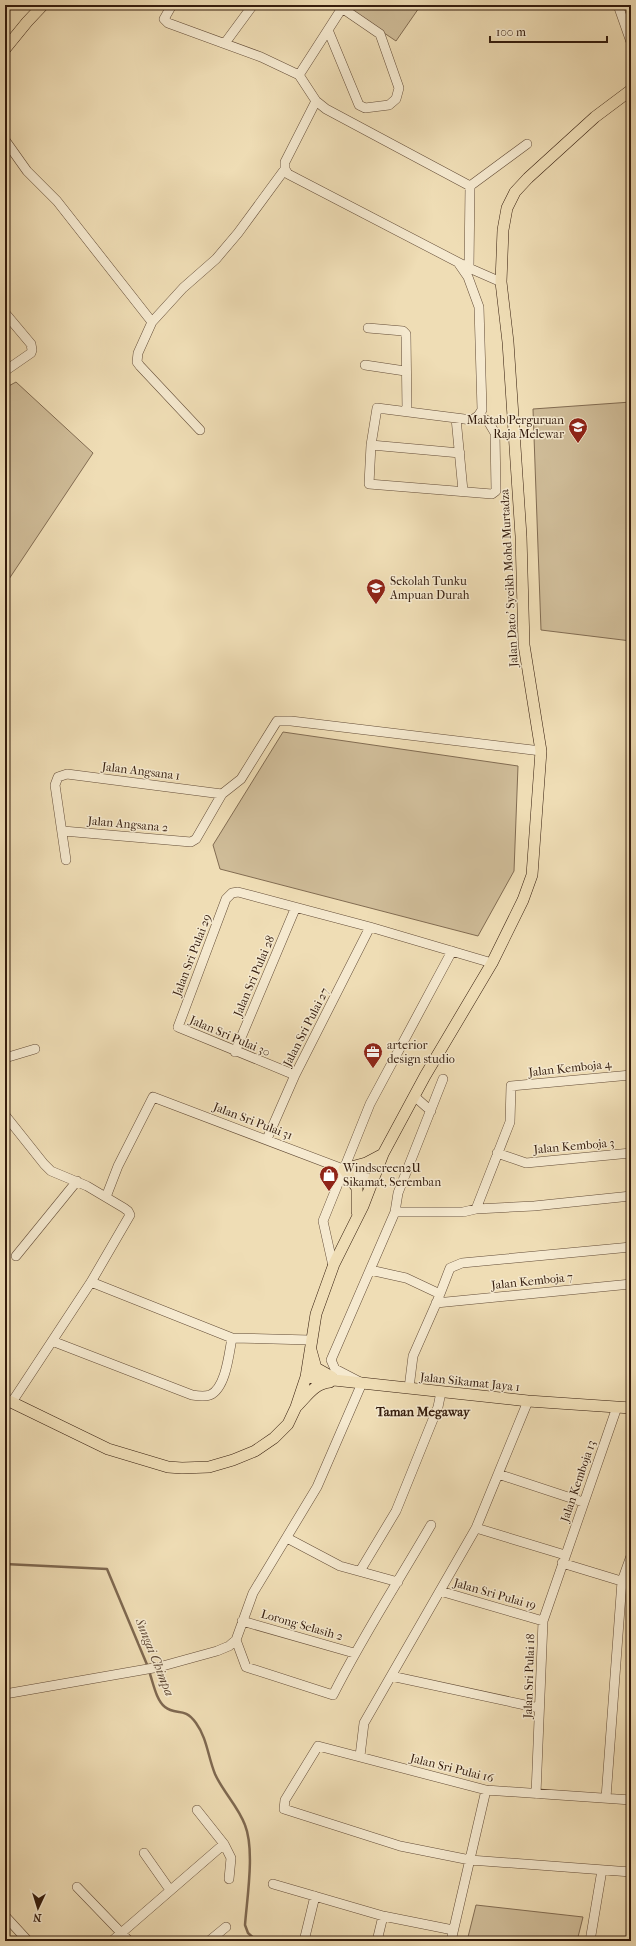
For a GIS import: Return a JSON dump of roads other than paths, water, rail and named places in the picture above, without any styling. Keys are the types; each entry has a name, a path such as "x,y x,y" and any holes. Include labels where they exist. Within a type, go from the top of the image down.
{"main road":[{"path":"5,49 26,22 43,5"},
{"name":"Jalan Dato' Syeikh Mohd Murtadza","path":"8,1400 108,1450 168,1467 209,1467 233,1460 255,1451 274,1438 288,1424 296,1407 306,1377 310,1343 316,1314 333,1266 356,1219 383,1154 414,1096 492,963 523,900 532,875 541,752 524,645 521,536 508,342 501,282 502,230 507,208 515,192 528,178 594,117 631,90"},
{"path":"356,1219 357,1188 344,1169 366,1163 383,1154"},
{"path":"310,1343 316,1368 341,1381"},
{"name":"Jalan Sikamat Jaya 1","path":"306,1377 528,1401 631,1408"},
{"path":"296,1407 318,1385 325,1382 341,1381"}],"street":[{"path":"172,5 164,19 168,23 261,56 299,75 316,101 326,109 470,186"},
{"path":"225,43 253,5"},
{"path":"618,5 631,42"},
{"path":"299,75 328,30 343,7 380,34 399,88 396,99 390,105 365,108 359,106 328,30"},
{"path":"316,101 285,162 285,169 288,174 469,268 501,282"},
{"path":"5,140 27,171 57,201 152,322"},
{"path":"470,186 527,144"},
{"path":"200,430 137,362 138,353 152,322 182,288 220,254 238,234 285,169"},
{"path":"469,268 470,186"},
{"path":"458,262 468,277 479,307 482,410 478,416 472,420 377,408 370,445 369,484 492,494 496,491 495,433 488,421 478,416"},
{"path":"5,313 30,344 32,350 31,353 5,372"},
{"path":"368,328 403,331 406,334 405,371 407,411"},
{"path":"365,365 405,371"},
{"path":"456,418 463,491"},
{"path":"370,445 460,453"},
{"path":"222,794 241,778 277,721 291,721 541,752"},
{"name":"Jalan Angsana 1","path":"63,831 55,785 58,777 67,774 222,794"},
{"name":"Jalan Angsana 2","path":"63,831 191,842 196,839 222,794"},
{"path":"63,831 66,860"},
{"name":"Jalan Sri Pulai 29","path":"178,1027 226,899 232,893 238,892 295,909"},
{"path":"295,909 370,927 492,963"},
{"name":"Jalan Sri Pulai 28","path":"235,1052 295,909"},
{"name":"Jalan Sri Pulai 27","path":"267,1140 295,1075 370,927"},
{"path":"333,1266 323,1222 370,1104 452,951"},
{"name":"Jalan Sri Pulai 30","path":"178,1027 235,1052 295,1075"},
{"path":"5,1058 35,1049"},
{"name":"Jalan Kemboja 4","path":"497,1153 510,1122 511,1086 631,1074"},
{"path":"5,1694 159,1667 217,1651 229,1646 236,1640 253,1593 317,1487 362,1383 335,1369 331,1360 396,1212 398,1193 443,1079"},
{"path":"414,1096 430,1111"},
{"name":"Jalan Sri Pulai 31","path":"106,1197 118,1166 153,1097 372,1180"},
{"path":"5,1115 44,1164 51,1170 78,1181 106,1197 128,1211 130,1216 91,1282 52,1341 8,1400"},
{"path":"476,1209 497,1153"},
{"name":"Jalan Kemboja 3","path":"497,1153 526,1163 631,1153"},
{"path":"16,1256 78,1181"},
{"path":"396,1212 463,1212 476,1209 534,1206 631,1196"},
{"path":"409,1388 413,1356 450,1268 462,1263 631,1247"},
{"path":"370,1270 406,1278 438,1299"},
{"path":"91,1282 232,1338 310,1343"},
{"name":"Jalan Kemboja 7","path":"438,1299 631,1284"},
{"path":"52,1341 192,1395 202,1396 210,1395 218,1389 223,1379 232,1338"},
{"path":"360,1571 396,1511 438,1407 441,1392"},
{"path":"360,1756 364,1723 476,1528 528,1401"},
{"name":"Jalan Kemboja 13","path":"563,1559 617,1407"},
{"path":"498,1474 584,1502"},
{"path":"236,1640 246,1667 333,1695 354,1653 398,1582 430,1525"},
{"path":"476,1528 631,1584"},
{"path":"286,1538 340,1566 398,1582"},
{"path":"606,1798 622,1581 631,1556"},
{"name":"Jalan Sri Pulai 18","path":"536,1794 543,1621 563,1559"},
{"name":"Jalan Sri Pulai 19","path":"440,1591 543,1621"},
{"name":"Lorong Selasih 2","path":"242,1621 354,1653"},
{"path":"391,1676 539,1708"},
{"name":"Jalan Sri Pulai 16","path":"470,1860 400,1846 284,1809 285,1800 318,1746 486,1790 631,1800"},
{"path":"451,1941 486,1790"},
{"path":"197,1810 224,1844 231,1858 230,1880"},
{"path":"112,1941 224,1844"},
{"path":"144,1853 170,1890"},
{"path":"470,1860 631,1872"},
{"path":"590,1941 602,1870"},
{"path":"273,1884 383,1916 453,1930"},
{"path":"76,1887 129,1941"},
{"path":"304,1941 315,1896"},
{"path":"377,1941 383,1916"},
{"path":"5,1917 28,1941"},
{"path":"209,1941 226,1927"}],"waterway":[{"name":"Sungai Chimpa","path":"5,1564 107,1569 148,1667"},
{"name":"Sungai Chimpa","path":"149,1671 157,1695 162,1704 169,1710 188,1715 200,1729 215,1774 245,1825 250,1847 249,1888 245,1925 248,1933 257,1941"}],"place":[{"name":"Maktab Perguruan Raja Melewar","path":"578,444"},
{"name":"Sekolah Tunku Ampuan Durah","path":"376,605"},
{"name":"arterior design studio","path":"373,1069"},
{"name":"Windscreen2U Sikamat, Seremban","path":"329,1192"}],"district":[{"name":"Taman Megaway","path":"423,1411"}]}
